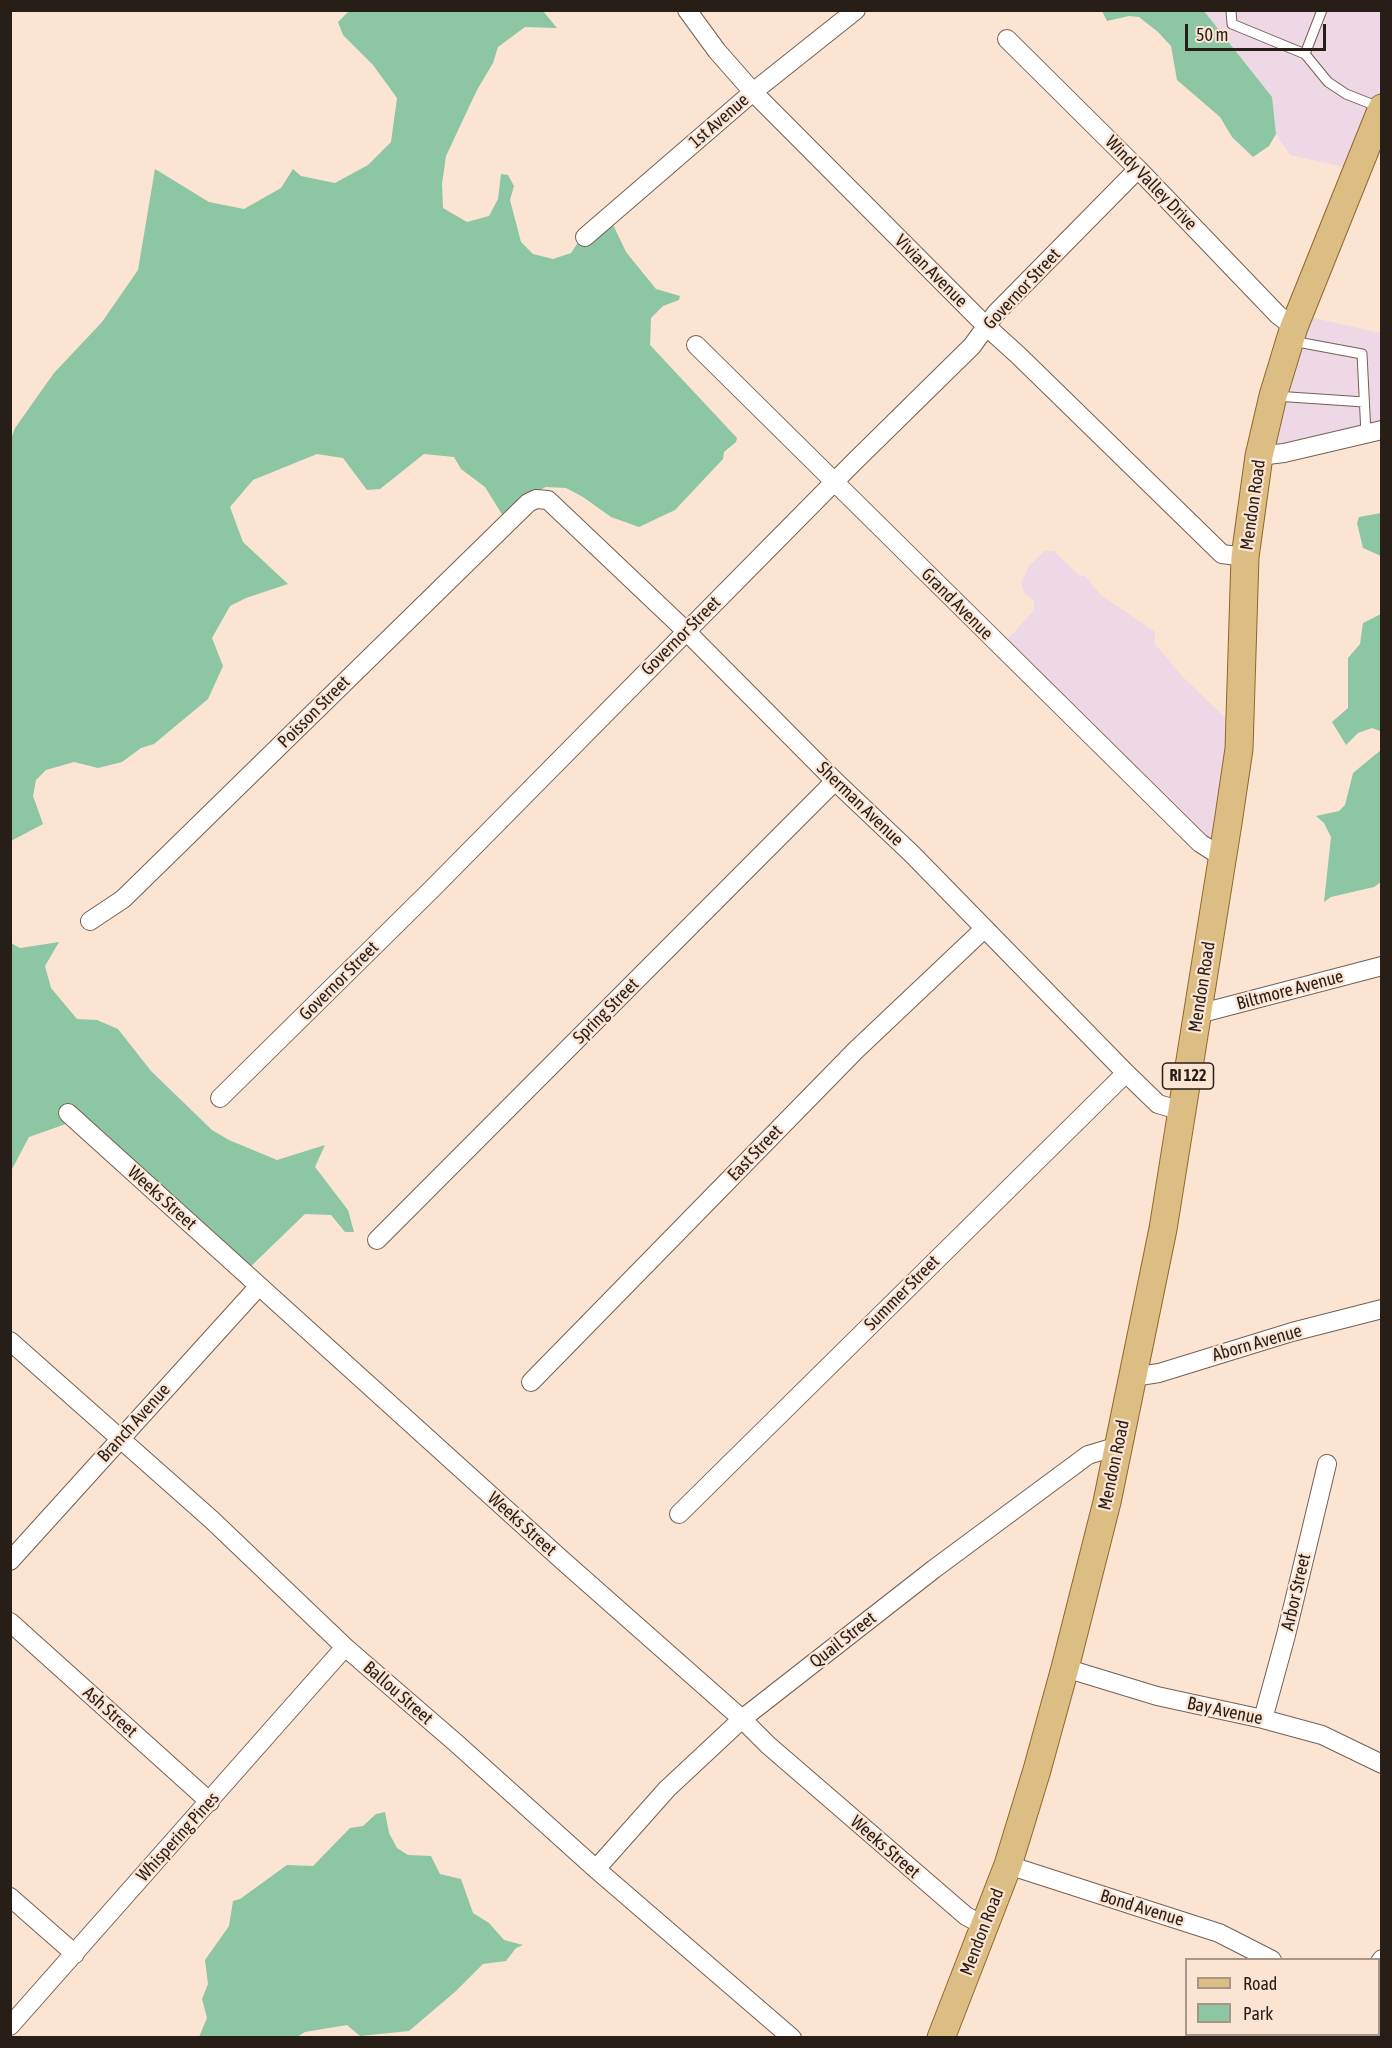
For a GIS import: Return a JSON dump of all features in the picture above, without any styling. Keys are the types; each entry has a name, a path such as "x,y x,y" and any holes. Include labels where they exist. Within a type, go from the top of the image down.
{"main road":[{"name":"Mendon Road","path":"941,2037 1008,1865 1065,1668 1104,1514 1163,1229 1239,749 1245,557 1259,456 1273,396 1292,334 1381,108"}],"street":[{"name":"Vivian Avenue","path":"687,10 717,51 753,92 986,326 1222,554 1245,557"},
{"name":"1st Avenue","path":"585,237 753,92 856,10"},
{"name":"Windy Valley Drive","path":"1007,39 1138,169 1278,315 1292,334"},
{"name":"Governor Street","path":"220,1098 432,889 835,481 972,346 996,313 1138,169"},
{"name":"Grand Avenue","path":"696,345 1200,843 1222,857"},
{"path":"1259,456 1284,453 1374,432"},
{"name":"Sherman Avenue","path":"536,499 549,500 561,510 686,631 835,781 912,854 1158,1104 1182,1111"},
{"name":"Poisson Street","path":"90,921 123,899 430,597 528,503 536,499"},
{"name":"Spring Street","path":"377,1240 835,781"},
{"name":"East Street","path":"531,1382 848,1058 984,928"},
{"name":"Biltmore Avenue","path":"1198,1014 1382,966"},
{"name":"Summer Street","path":"679,1514 1126,1073"},
{"name":"Weeks Street","path":"68,1113 570,1567 742,1719 768,1745 966,1916 983,1925"},
{"name":"Branch Avenue","path":"10,1561 259,1286"},
{"name":"Aborn Avenue","path":"1133,1377 1159,1373 1292,1332 1382,1309"},
{"name":"Ballou Street","path":"10,1341 212,1520 345,1647 596,1869 792,2037"},
{"name":"Quail Street","path":"596,1869 667,1789 742,1719 934,1569 1088,1455 1118,1446"},
{"name":"Arbor Street","path":"1263,1719 1286,1635 1327,1464"},
{"name":"Ash Street","path":"10,1622 210,1802"},
{"name":"Whispering Pines","path":"10,2026 345,1647"},
{"name":"Bay Avenue","path":"1065,1668 1157,1696 1263,1719 1322,1735 1382,1764"},
{"name":"Bond Avenue","path":"1008,1865 1209,1929 1270,1958"},
{"path":"10,1897 75,1954"}],"lane":[{"path":"1231,10 1232,24 1305,54 1328,82 1346,94 1381,108"},
{"path":"1305,54 1322,10"},
{"path":"1292,334 1362,354 1364,402 1374,432"},
{"path":"1273,396 1364,402"}],"shaded area":[{"path":"1204,11 1381,11 1381,93 1348,168 1290,155 1276,134 1272,97"},
{"path":"1296,314 1381,333 1381,431 1257,456"},
{"path":"1045,551 1054,551 1079,575 1085,576 1101,595 1155,632 1155,644 1182,676 1233,725 1215,851 1144,798 1024,682 997,651 1034,610 1034,601 1025,594 1021,583 1029,566"}],"green space":[{"path":"349,11 543,11 557,28 525,27 498,47 493,63 477,90 446,156 442,184 443,208 467,222 489,216 498,199 501,174 508,175 514,186 510,200 521,242 533,254 553,259 571,253 589,226 607,212 626,252 656,289 680,296 679,300 663,306 651,318 650,345 737,438 736,442 724,452 723,459 675,510 639,527 611,517 566,488 546,487 528,495 503,516 485,487 461,469 454,457 424,454 380,489 367,490 343,458 317,454 253,480 230,507 243,542 288,584 246,598 230,606 212,638 223,666 208,699 154,744 141,748 122,762 98,768 74,762 46,770 36,780 33,796 43,824 11,841 11,439 15,428 54,373 102,322 138,270 155,169 209,202 244,209 281,188 293,169 301,176 335,183 368,165 391,142 397,98 373,65 343,35 338,22"},
{"path":"1102,11 1204,11 1272,97 1276,134 1269,146 1253,157 1232,137 1220,117 1177,80 1171,46 1158,32 1139,17 1129,16 1107,21"},
{"path":"1382,513 1381,556 1363,548 1357,523 1359,517"},
{"path":"1381,614 1381,734 1380,731 1372,728 1358,733 1346,745 1332,722 1348,708 1348,658 1360,644 1363,623"},
{"path":"1381,750 1381,882 1374,887 1331,897 1324,902 1331,837 1324,823 1316,816 1339,811 1345,805 1353,773"},
{"path":"59,942 45,966 51,988 77,1019 97,1020 118,1029 151,1071 212,1130 229,1140 277,1160 325,1145 315,1167 348,1210 354,1232 345,1232 331,1215 305,1214 246,1271 80,1119 29,1137 11,1171 11,943 20,948"},
{"path":"385,1812 389,1833 397,1848 408,1855 431,1856 440,1874 461,1879 473,1913 489,1923 504,1940 523,1945 516,1948 506,1961 483,1964 456,1991 409,2031 360,2036 347,2025 305,2032 297,2037 199,2037 207,2018 202,1999 208,1984 205,1960 229,1926 233,1901 240,1899 287,1865 313,1866 350,1828 363,1826 376,1814"}]}
